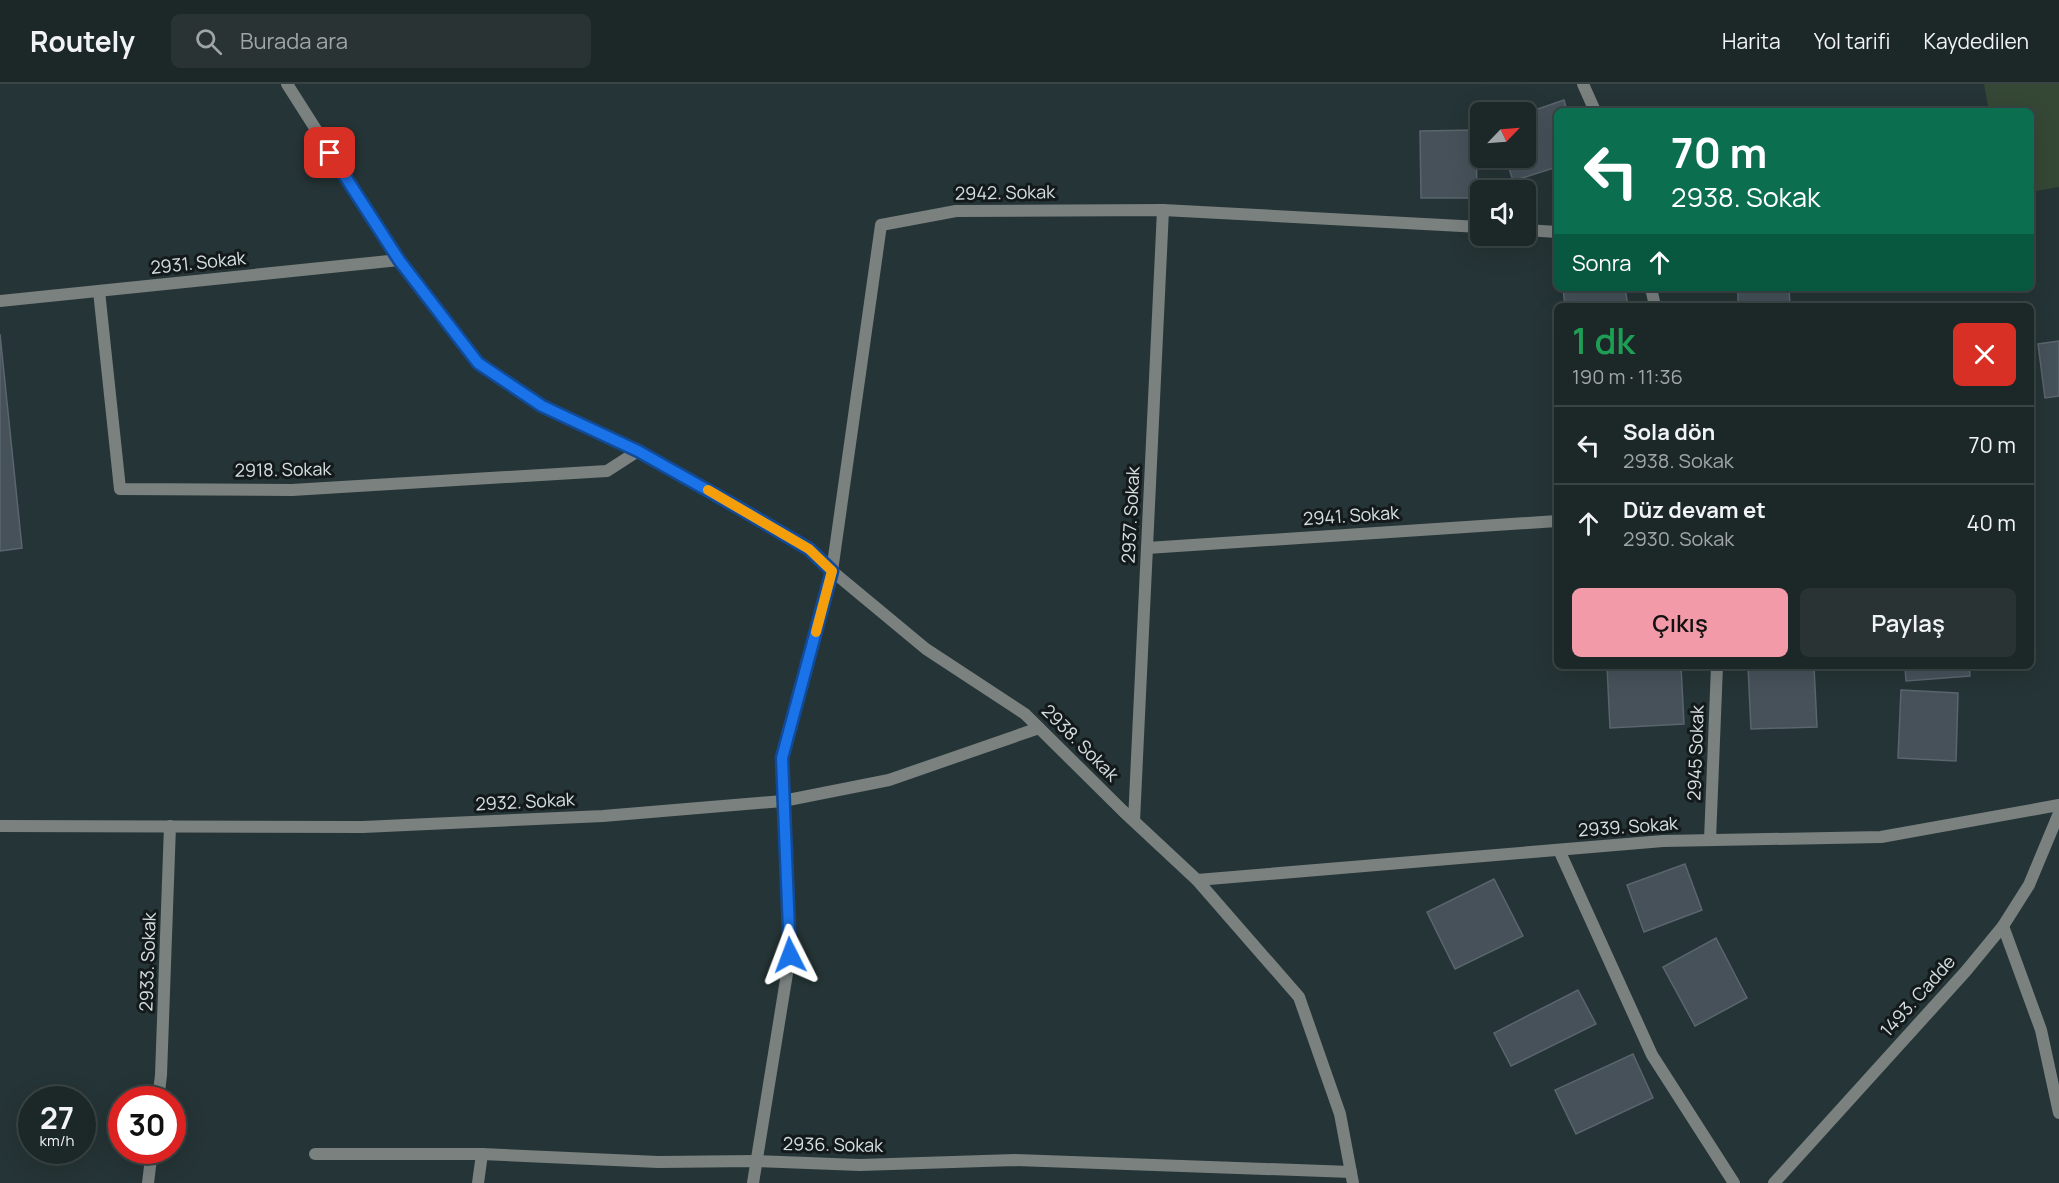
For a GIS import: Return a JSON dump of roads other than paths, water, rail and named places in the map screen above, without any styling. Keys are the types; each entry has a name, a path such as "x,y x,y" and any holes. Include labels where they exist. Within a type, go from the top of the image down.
{"street":[{"name":"2938. Sokak","path":"287,84 399,260 478,363 542,406 638,451 809,549 926,649 1025,714 1197,880 1299,997 1340,1114 1352,1177"},
{"path":"1583,84 1594,108"},
{"name":"2942. Sokak","path":"832,571 881,225 956,211 1163,210 1470,226"},
{"name":"2937. Sokak","path":"1134,821 1163,210"},
{"path":"1536,231 1554,232"},
{"name":"2931. Sokak","path":"0,301 399,260"},
{"name":"2918. Sokak","path":"99,291 120,489 292,490 607,471 638,451"},
{"name":"2941. Sokak","path":"1147,548 1554,520"},
{"path":"753,1183 790,955 782,758 832,571"},
{"name":"2945 Sokak","path":"1710,840 1717,669"},
{"name":"2932. Sokak","path":"0,826 363,827 603,816 783,801 890,780 1040,728"},
{"name":"2939. Sokak","path":"1197,880 1663,841 1881,837 2059,805"},
{"name":"1493. Cadde","path":"1774,1183 1966,972 2003,926 2029,885 2059,813"},
{"name":"2933. Sokak","path":"160,1086 170,826"},
{"path":"1559,850 1652,1055 1734,1183"},
{"path":"2003,926 2042,1030 2059,1113"},
{"name":"2936. Sokak","path":"315,1154 482,1154 658,1162 755,1161 860,1165 1014,1160 1352,1177"},
{"path":"478,1183 482,1154"},
{"path":"148,1183 150,1164"}]}
